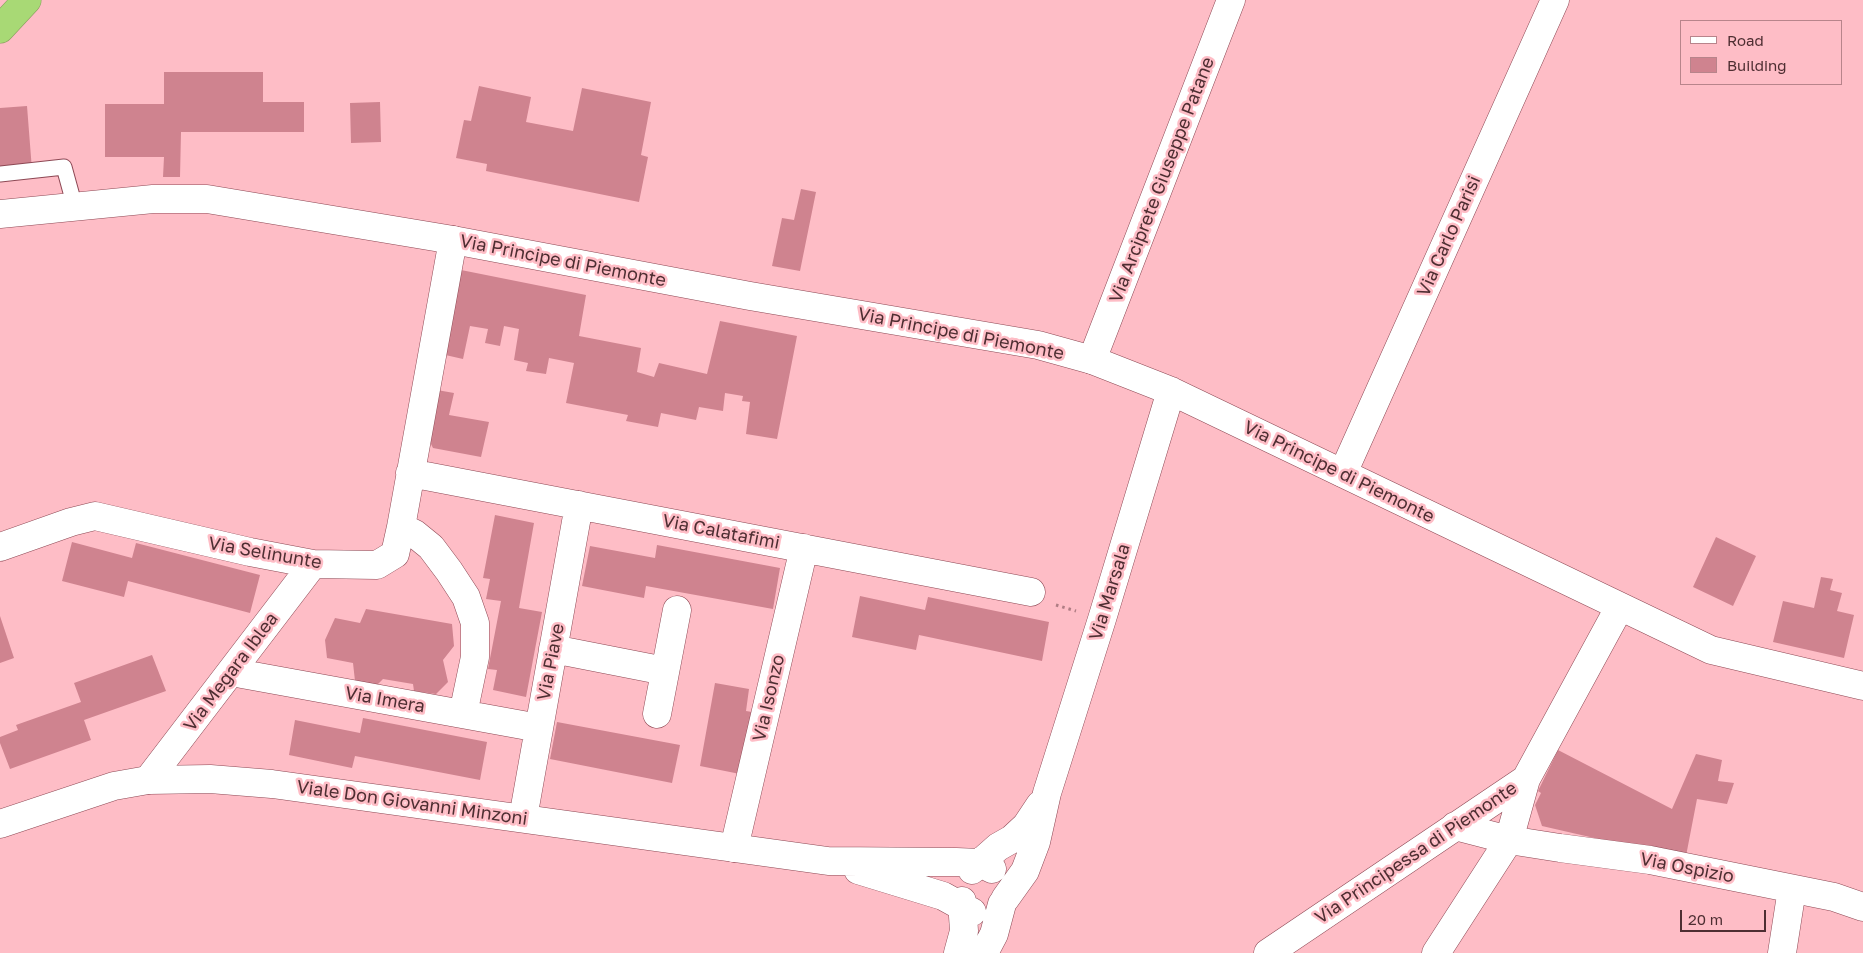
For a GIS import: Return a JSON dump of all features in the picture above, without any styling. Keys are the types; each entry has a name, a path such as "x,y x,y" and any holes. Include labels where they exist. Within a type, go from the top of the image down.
{"highway":[{"path":"0,30 27,0"}],"street":[{"name":"Via Arciprete Giuseppe Patane","path":"1092,360 1231,0"},
{"name":"Via Carlo Parisi","path":"1343,472 1555,0"},
{"name":"Via Principe di Piemonte","path":"0,214 153,199 207,199 453,240 742,294 1038,345 1092,360 1171,391 1343,472 1619,608 1711,650 1863,686"},
{"name":"Via Selinunte","path":"0,547 71,522 95,516 250,552 314,564 377,565 395,554 402,527 410,473 453,240"},
{"name":"Via Marsala","path":"1047,793 1171,391"},
{"name":"Via Calatafimi","path":"410,473 1031,592"},
{"name":"Via Piave","path":"523,818 579,505"},
{"path":"402,527 415,534 430,547 449,571 466,597 475,623 475,657 463,714"},
{"name":"Via Isonzo","path":"734,848 804,548"},
{"name":"Via Megara Iblea","path":"148,780 314,564"},
{"name":"Via Principessa di Piemonte","path":"1268,953 1526,779 1619,608"},
{"path":"657,714 677,610"},
{"path":"553,649 665,671"},
{"name":"Via Imera","path":"231,672 539,728"},
{"name":"Viale Don Giovanni Minzoni","path":"0,824 114,786 148,780 210,779 272,784 828,861"},
{"path":"1436,953 1509,840 1526,779"},
{"path":"958,953 964,931 965,906 960,892 965,876 981,868 998,847 1012,839 1026,826 1047,793"},
{"path":"828,861 925,889 985,914 992,913 1004,902 1025,871 1036,842 1047,793"},
{"name":"Via Ospizio","path":"1456,826 1509,840 1650,860 1834,897 1863,907"},
{"path":"828,861 981,868 997,872 1005,881 1004,902 994,934 984,953"},
{"path":"1782,953 1792,889"}],"lane":[{"path":"0,174 64,167 75,207"}],"path":[{"path":"1031,592 1055,605 1102,619"}],"building":[{"path":"164,72 263,72 263,102 304,102 304,132 181,132 180,177 163,177 164,157 105,157 105,104 164,104"},
{"path":"479,86 531,97 526,122 573,131 582,88 651,102 641,155 648,157 639,202 486,171 487,164 456,158 464,120 471,121"},
{"path":"380,102 381,142 351,143 350,103"},
{"path":"27,106 32,170 0,172 0,108"},
{"path":"801,189 816,192 800,271 772,266 782,218 794,220"},
{"path":"456,269 586,295 579,336 641,348 637,372 654,377 659,363 707,374 720,321 797,336 777,439 746,434 750,402 742,401 743,396 725,393 723,411 699,407 696,420 661,413 658,427 626,421 628,415 566,403 574,363 549,358 546,374 526,371 528,363 514,360 519,329 504,326 500,346 485,343 488,329 470,326 463,359 441,354"},
{"path":"437,390 454,393 449,415 489,422 481,457 433,448 429,440"},
{"path":"495,515 534,523 519,608 542,612 526,697 493,690 497,670 488,669 501,601 486,599 490,579 483,578"},
{"path":"1716,537 1756,556 1733,606 1693,587"},
{"path":"72,542 132,558 136,543 260,575 250,613 128,581 124,597 62,581"},
{"path":"657,545 780,568 773,609 646,586 644,598 582,586 590,546 655,558"},
{"path":"1821,577 1833,579 1830,590 1842,593 1837,611 1854,615 1844,658 1773,642 1783,601 1814,608"},
{"path":"860,596 925,610 928,597 1049,622 1042,661 919,635 916,650 852,637"},
{"path":"366,609 452,624 454,646 443,660 448,682 436,694 414,691 413,684 383,679 377,685 355,681 353,663 327,658 325,640 335,618 360,623"},
{"path":"0,616 14,658 0,663"},
{"path":"152,655 166,691 84,720 91,740 10,769 0,743 0,737 18,730 16,725 81,702 74,683"},
{"path":"715,683 749,689 746,711 752,712 740,774 700,766"},
{"path":"363,718 487,742 480,780 355,756 352,768 289,755 295,720 360,733"},
{"path":"557,722 680,745 672,783 550,759"},
{"path":"1558,750 1672,809 1696,754 1722,760 1718,781 1734,783 1727,804 1697,799 1686,856 1651,851 1542,826 1535,805 1541,793 1538,791"}]}
